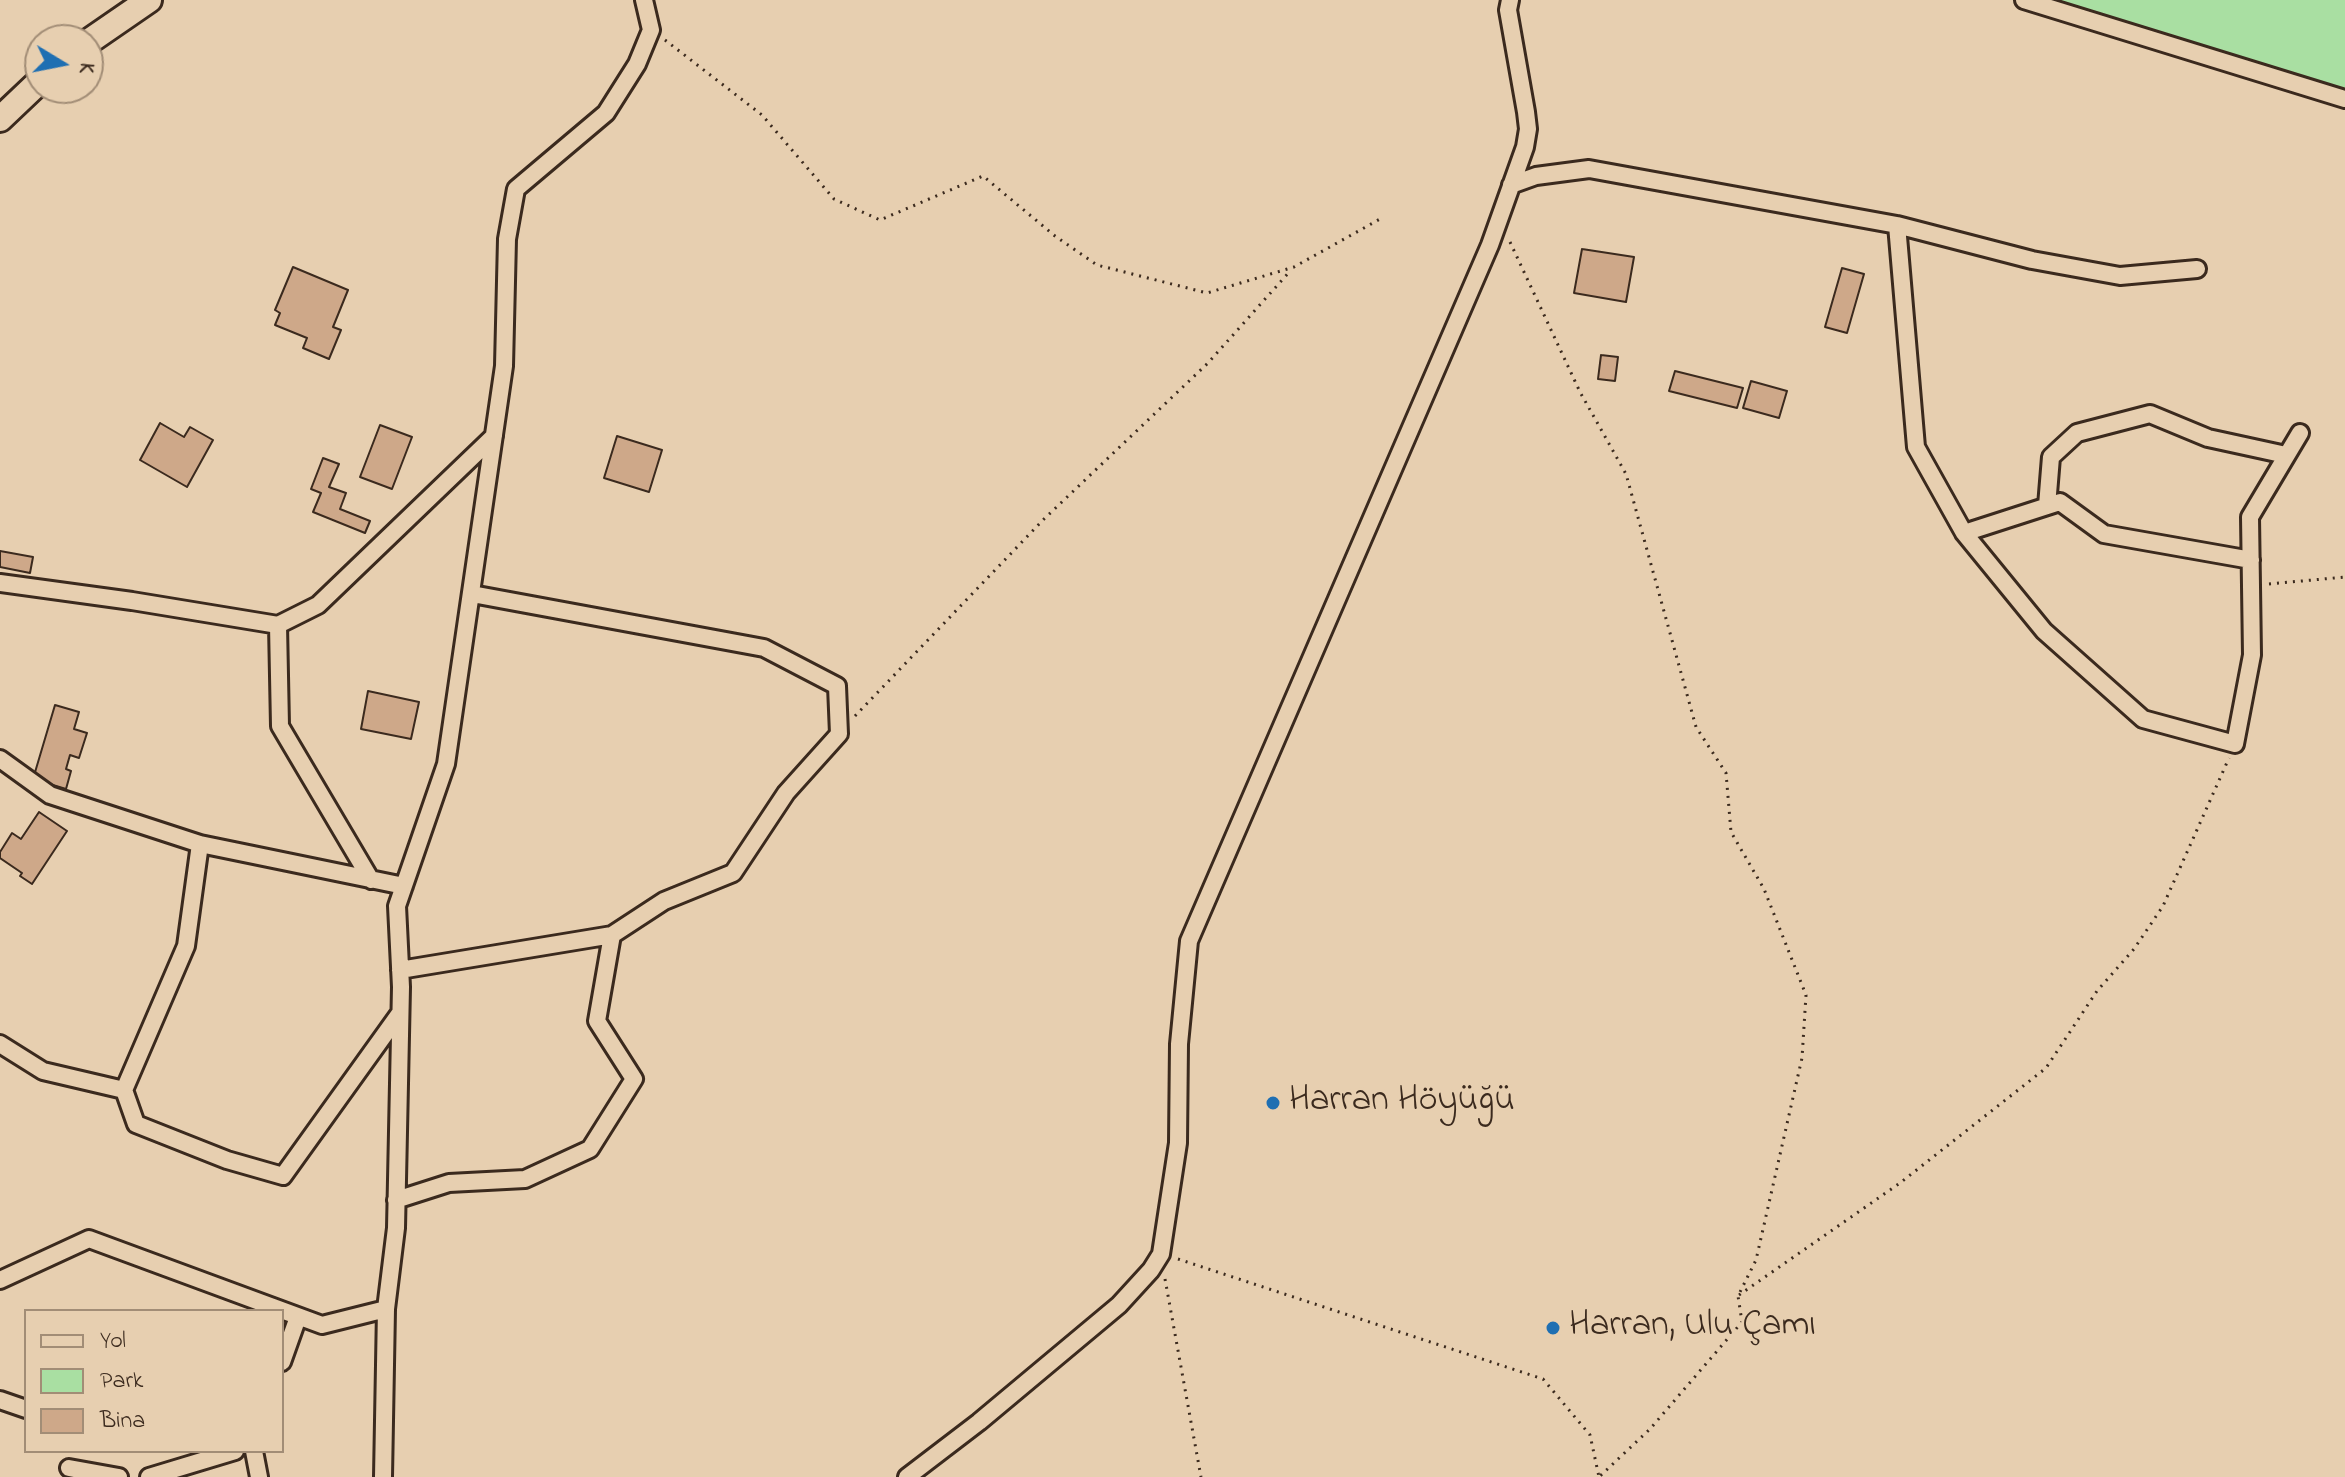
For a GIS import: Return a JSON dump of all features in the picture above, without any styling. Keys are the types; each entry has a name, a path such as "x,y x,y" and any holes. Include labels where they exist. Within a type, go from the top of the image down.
{"main road":[{"path":"104,31 149,0"},
{"path":"0,119 24,96"}],"street":[{"path":"383,1477 386,1309 396,1228 400,1013 397,906 446,764 504,366 507,239 516,189 606,113 637,64 651,30 644,0"},
{"path":"907,1477 979,1422 1119,1305 1151,1270 1161,1254 1178,1143 1179,1044 1189,941 1490,245 1511,185 1528,129 1508,10 1510,0"},
{"path":"2024,0 2345,99"},
{"path":"1511,185 1536,176 1589,169 1897,225 2032,260 2120,276 2197,269"},
{"path":"1897,225 1916,447 1964,533 2044,631 2143,719 2235,744 2252,655 2250,517 2300,433"},
{"path":"2047,506 2051,457 2077,433 2150,414 2208,438 2286,455"},
{"path":"0,583 278,625 318,605 494,436"},
{"path":"1964,533 2060,502 2104,534 2251,560"},
{"path":"400,970 612,935 664,901 733,873 786,793 839,734 837,686 764,648 472,594"},
{"path":"278,625 280,726 371,880"},
{"path":"0,759 50,795 200,844 404,886"},
{"path":"200,844 186,946 124,1090 136,1124 227,1160 283,1176 400,1013"},
{"path":"396,1200 449,1183 525,1179 590,1149 634,1079 597,1021 612,935"},
{"path":"0,1044 43,1071 124,1090"},
{"path":"0,1280 89,1239 277,1309"},
{"path":"284,1312 322,1325 386,1309"},
{"path":"284,1356 298,1317"},
{"path":"0,1400 24,1408"},
{"path":"149,1477 228,1453"},
{"path":"254,1453 259,1477"},
{"path":"68,1465 119,1477"}],"path":[{"path":"651,30 762,115 834,199 880,220 983,176 1055,236 1097,265 1207,293 1294,267 1380,219"},
{"path":"1201,1477 1161,1254 1543,1379 1590,1435 1599,1477 1650,1429 1742,1322 1738,1296 1756,1260 1802,1058 1806,995 1764,889 1731,832 1726,773 1696,727 1626,474 1580,392 1499,219"},
{"path":"839,734 1044,519 1208,363 1294,267"},
{"path":"2251,586 2345,577"},
{"path":"1738,1296 1900,1183 2046,1068 2097,991 2134,949 2163,906 2235,744"}],"green space":[{"path":"2024,0 2345,0 2345,99"}],"building":[{"path":"1582,249 1634,257 1626,302 1574,293"},
{"path":"293,267 348,290 333,327 341,330 329,359 303,348 307,338 275,325 280,313 275,310"},
{"path":"1842,268 1864,274 1847,333 1825,327"},
{"path":"1601,355 1618,357 1615,381 1598,379"},
{"path":"1675,371 1743,388 1737,408 1669,391"},
{"path":"1751,381 1787,391 1779,418 1743,408"},
{"path":"160,423 184,437 190,427 213,440 187,487 140,460"},
{"path":"380,425 412,437 392,489 360,477"},
{"path":"617,436 662,450 649,492 604,478"},
{"path":"323,458 339,464 329,487 346,493 340,509 370,521 365,533 313,512 321,493 311,489"},
{"path":"0,551 33,557 30,573 0,567"},
{"path":"368,691 419,702 411,739 361,729"},
{"path":"55,705 79,712 74,729 87,733 79,758 70,755 66,769 71,771 66,789 33,779"},
{"path":"39,812 67,831 32,884 0,858 0,852 12,833 21,839"}],"place":[{"name":"Harran Höyüğü","path":"1273,1103"},
{"name":"Harran, Ulu Çamı","path":"1553,1328"}]}
